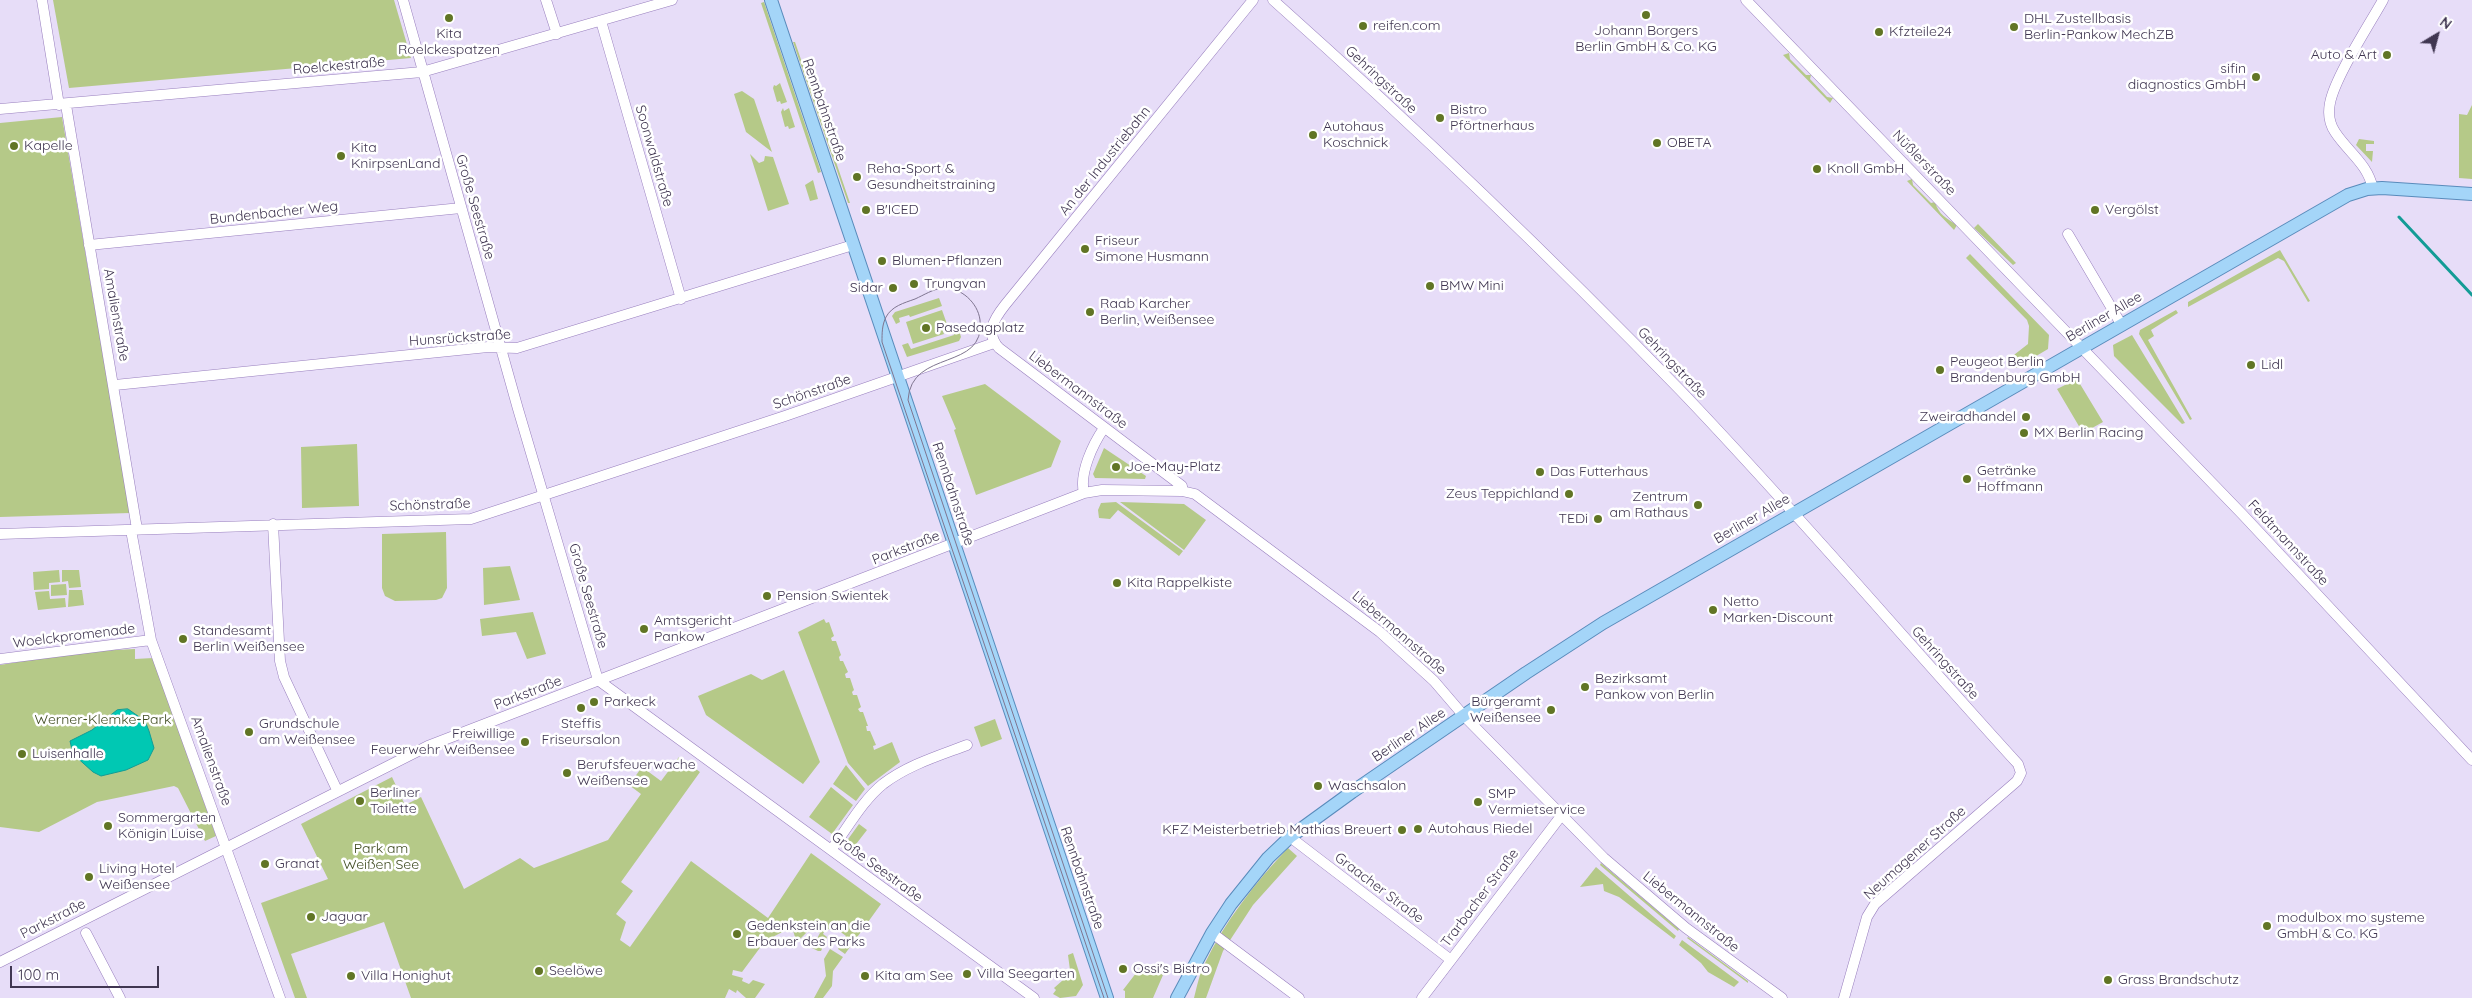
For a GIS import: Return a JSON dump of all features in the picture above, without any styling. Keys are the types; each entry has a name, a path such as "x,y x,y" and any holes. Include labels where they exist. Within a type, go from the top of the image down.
{"main road":[{"name":"Rennbahnstraße","path":"771,0 1107,998"},
{"name":"Berliner Allee","path":"1177,998 1212,933 1250,879 1290,837 1352,792 1603,623 2334,202 2357,191 2377,188 2472,194"},
{"name":"Berliner Allee","path":"1187,998 1199,958"}],"street":[{"name":"Amalienstraße","path":"42,0 115,385 151,640 227,846 280,998"},
{"name":"Große Seestraße","path":"403,0 501,348 598,680 1034,998"},
{"path":"546,0 557,34"},
{"name":"Roelckestraße","path":"0,109 422,72 672,0"},
{"name":"An der Industriebahn","path":"994,343 991,334 992,326 1000,311 1253,0"},
{"name":"Gehringstraße","path":"1273,0 1460,172 1598,306 1680,391 1792,514 2018,764 2021,773"},
{"name":"Nüßlerstraße","path":"1746,0 2081,347"},
{"path":"2377,188 2366,168 2335,133 2330,124 2329,110 2335,87 2383,0"},
{"name":"Soonwaldstraße","path":"602,21 681,299"},
{"name":"Bundenbacher Weg","path":"89,245 461,208"},
{"path":"2068,234 2121,324"},
{"name":"Hunsrückstraße","path":"115,385 488,348 517,348 853,245"},
{"path":"897,375 994,343"},
{"name":"Liebermannstraße","path":"994,343 1182,486 1182,491 1195,494 1374,627 1434,681 1464,716 1560,816 1660,907 1719,954 1782,998"},
{"name":"Feldtmannstraße","path":"2081,347 2243,515 2472,760"},
{"name":"Schönstraße","path":"0,534 471,519 785,416 897,375"},
{"path":"1084,493 1083,477 1098,437 1104,428"},
{"name":"Parkstraße","path":"0,962 337,790 428,746 1084,493 1102,490 1182,491"},
{"path":"273,524 280,661 284,677 337,790"},
{"name":"Woelckpromenade","path":"0,659 151,640"},
{"path":"831,850 869,799 883,784 905,769 967,745"},
{"name":"Neumagener Straße","path":"1844,998 1867,917 1875,904 2017,781 2021,773"},
{"name":"Trarbacher Straße","path":"1422,998 1560,816"},
{"name":"Graacher Straße","path":"1290,837 1451,960"},
{"path":"86,933 120,998"},
{"path":"1212,933 1298,998"}],"green space":[{"path":"53,0 394,0 411,58 69,88"},
{"path":"764,2 821,172 818,173 761,3"},
{"path":"793,42 795,42 850,203 848,203"},
{"path":"1789,53 1790,59 1806,75 1811,75 1810,79 1827,97 1833,98 1830,103 1783,55"},
{"path":"780,83 787,102 781,104 780,101 777,102 773,88 774,85 776,86"},
{"path":"742,91 754,99 772,152 746,132 734,94"},
{"path":"2472,105 2472,179 2459,178 2459,114 2467,115"},
{"path":"783,108 784,111 789,108 795,127 789,129 788,126 785,127 781,112"},
{"path":"62,117 130,513 0,517 0,123"},
{"path":"2359,139 2374,141 2374,144 2366,144 2366,151 2373,151 2372,162 2356,145"},
{"path":"750,154 759,163 764,161 765,156 773,157 789,204 768,211"},
{"path":"1912,179 1913,185 1931,203 1935,202 1943,216 1957,225 1954,230 1907,181"},
{"path":"813,180 818,199 810,201 805,185"},
{"path":"1978,224 2016,263 2013,265 1974,228"},
{"path":"2280,250 2310,301 2308,302 2284,261 2278,258 2188,307 2188,302"},
{"path":"1970,254 2049,335 2048,349 2016,368 2010,358 2028,344 2029,326 2027,320 1966,258"},
{"path":"939,298 942,306 910,317 909,315 899,318 900,322 896,324 892,316 895,312"},
{"path":"942,310 948,327 942,329 944,334 913,344 906,322"},
{"path":"2176,310 2178,313 2151,330 2154,336 2148,340 2192,419 2190,420 2139,334 2140,330"},
{"path":"958,327 961,337 959,341 907,357 902,345 908,343 911,349 954,335 953,329"},
{"path":"2132,335 2185,423 2182,424 2114,356 2113,345"},
{"path":"2077,379 2103,422 2083,433 2057,389"},
{"path":"985,384 1061,441 1051,467 976,495 954,430 956,429 942,396"},
{"path":"357,444 359,506 302,508 301,447"},
{"path":"1104,448 1146,476 1145,479 1095,478 1093,474"},
{"path":"1116,502 1183,551 1179,556 1118,510 1110,519 1099,518 1098,510 1101,503"},
{"path":"1120,502 1184,504 1206,520 1184,550"},
{"path":"446,532 447,588 442,598 436,600 395,601 385,596 382,588 382,534"},
{"path":"510,566 520,600 484,605 483,568"},
{"path":"59,570 60,582 49,583 49,589 34,590 33,572"},
{"path":"62,570 79,570 81,587 69,588 68,581 62,582"},
{"path":"66,584 67,595 51,596 51,585"},
{"path":"69,590 82,590 84,605 68,607"},
{"path":"49,591 50,599 65,598 66,607 38,610 35,592"},
{"path":"533,612 546,654 527,659 516,632 482,636 480,619"},
{"path":"824,619 826,623 829,622 834,636 831,638 832,641 836,641 841,655 839,657 840,661 843,661 848,672 845,674 846,678 850,678 854,690 852,692 853,695 857,695 861,707 858,709 860,712 863,712 868,726 866,726 867,731 870,731 876,745 873,746 874,750 892,742 900,762 868,786 848,763 798,632"},
{"name":"Werner-Klemke-Park","path":"135,649 135,659 153,658 216,836 205,841 178,788 174,786 97,802 39,832 0,827 0,665 77,652"},
{"path":"784,670 820,762 803,784 706,715 698,696 751,674 762,680"},
{"path":"995,719 1002,739 981,747 974,727"},
{"name":"Park am Weißen See","path":"679,757 700,772 621,882 633,891 616,914 626,922 620,940 630,947 691,861 768,918 811,853 881,904 845,954 838,949 846,936 838,930 835,932 826,928 823,934 827,937 821,951 818,951 812,948 820,933 811,928 799,940 795,937 792,927 765,941 742,972 733,970 732,975 743,978 742,981 749,984 753,980 765,984 755,998 746,998 737,990 736,993 729,989 725,998 411,998 384,922 291,954 307,998 295,998 261,903 328,879 301,824 392,777 405,805 421,797 464,889 520,858 534,868 608,840 641,794 629,785 642,767 661,781"},
{"path":"846,765 865,789 856,801 833,784"},
{"path":"831,787 853,805 832,834 809,817"},
{"path":"859,824 867,830 853,848 846,842"},
{"path":"1288,848 1297,856 1253,905 1223,951 1206,998 1194,998 1202,969 1221,933 1252,889"},
{"path":"1601,863 1679,929 1678,931 1600,865"},
{"path":"1596,867 1676,936 1674,939 1619,897 1604,891 1603,884 1580,887"},
{"path":"1687,938 1748,981 1748,983"},
{"path":"1682,940 1739,982 1734,987 1708,972 1701,963 1679,945"},
{"path":"830,949 843,957 833,971 832,986 823,998 814,998 826,976 824,959"},
{"path":"1073,953 1083,985 1076,996 1060,998 1053,994 1056,990 1054,988 1063,980 1062,978 1066,973 1068,974 1070,970 1068,955"},
{"path":"1143,964 1163,975 1153,998 1125,998 1125,991 1123,990"}],"shaded area":[{"path":"128,709 145,721 154,748 148,760 126,770 101,776 93,772 73,754 70,741 92,730 117,710"}],"waterway":[{"path":"2399,217 2472,295"}],"tram line":[{"path":"1104,998 882,342 884,323 892,310 932,291 943,288 956,290 968,297 972,302 979,314 979,336 972,347 921,373 912,384 908,400 1108,998"}],"place":[{"name":"Johann Borgers Berlin GmbH & Co. KG","path":"1646,15"},
{"name":"Kita Roelckespatzen","path":"449,18"},
{"name":"reifen.com","path":"1363,26"},
{"name":"DHL Zustellbasis Berlin-Pankow MechZB","path":"2014,27"},
{"name":"Kfzteile24","path":"1879,32"},
{"name":"Auto & Art","path":"2387,55"},
{"name":"sifin diagnostics GmbH","path":"2256,77"},
{"name":"Bistro Pförtnerhaus","path":"1440,118"},
{"name":"Autohaus Koschnick","path":"1313,135"},
{"name":"OBETA","path":"1657,143"},
{"name":"Kapelle","path":"14,146"},
{"name":"Kita KnirpsenLand","path":"341,156"},
{"name":"Knoll GmbH","path":"1817,169"},
{"name":"Reha-Sport & Gesundheitstraining","path":"857,177"},
{"name":"B'ICED","path":"866,210"},
{"name":"Vergölst","path":"2095,210"},
{"name":"Friseur Simone Husmann","path":"1085,249"},
{"name":"Blumen-Pflanzen","path":"882,261"},
{"name":"Trungvan","path":"914,284"},
{"name":"BMW Mini","path":"1430,286"},
{"name":"Sidar","path":"893,288"},
{"name":"Raab Karcher Berlin, Weißensee","path":"1090,312"},
{"name":"Pasedagplatz","path":"926,328"},
{"name":"Lidl","path":"2251,365"},
{"name":"Peugeot Berlin Brandenburg GmbH","path":"1940,370"},
{"name":"Zweiradhandel","path":"2026,417"},
{"name":"MX Berlin Racing","path":"2024,433"},
{"name":"Joe-May-Platz","path":"1116,467"},
{"name":"Das Futterhaus","path":"1540,472"},
{"name":"Getränke Hoffmann","path":"1967,479"},
{"name":"Zeus Teppichland","path":"1569,494"},
{"name":"Zentrum am Rathaus","path":"1698,505"},
{"name":"TEDi","path":"1598,519"},
{"name":"Kita Rappelkiste","path":"1117,583"},
{"name":"Pension Swientek","path":"767,596"},
{"name":"Netto Marken-Discount","path":"1713,610"},
{"name":"Amtsgericht Pankow","path":"644,629"},
{"name":"Standesamt Berlin Weißensee","path":"183,639"},
{"name":"Bezirksamt Pankow von Berlin","path":"1585,687"},
{"name":"Parkeck","path":"594,702"},
{"name":"Steffis Friseursalon","path":"581,708"},
{"name":"Bürgeramt Weißensee","path":"1551,710"},
{"name":"Grundschule am Weißensee","path":"249,732"},
{"name":"Freiwillige Feuerwehr Weißensee","path":"525,742"},
{"name":"Luisenhalle","path":"22,754"},
{"name":"Berufsfeuerwache Weißensee","path":"567,773"},
{"name":"Waschsalon","path":"1318,786"},
{"name":"Berliner Toilette","path":"360,801"},
{"name":"SMP Vermietservice","path":"1478,802"},
{"name":"Sommergarten Königin Luise","path":"108,826"},
{"name":"Autohaus Riedel","path":"1418,829"},
{"name":"KFZ Meisterbetrieb Mathias Breuert","path":"1402,830"},
{"name":"Granat","path":"265,864"},
{"name":"Living Hotel Weißensee","path":"89,877"},
{"name":"Jaguar","path":"311,917"},
{"name":"modulbox mo systeme GmbH & Co. KG","path":"2267,926"},
{"name":"Gedenkstein an die Erbauer des Parks","path":"737,934"},
{"name":"Ossi's Bistro","path":"1123,969"},
{"name":"Seelöwe","path":"539,971"},
{"name":"Villa Seegarten","path":"967,974"},
{"name":"Villa Honighut","path":"351,976"},
{"name":"Kita am See","path":"865,976"},
{"name":"Grass Brandschutz","path":"2108,980"}]}
